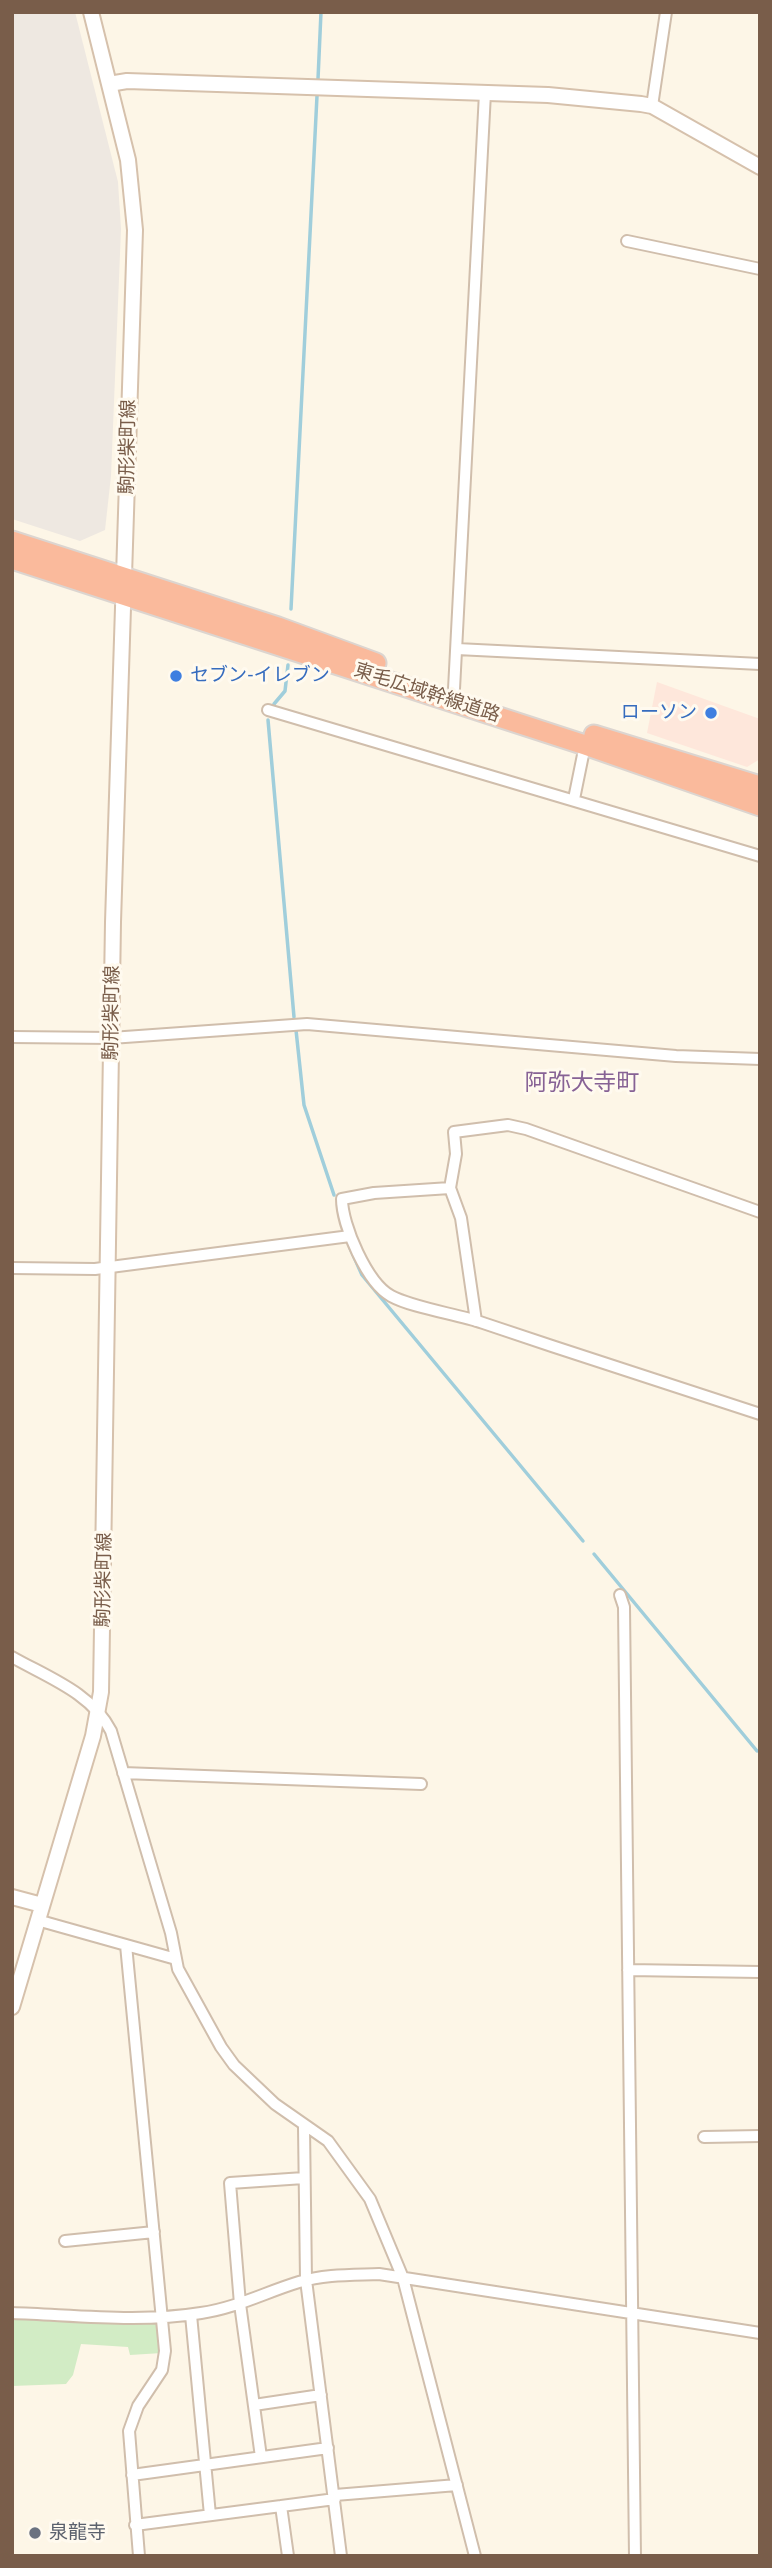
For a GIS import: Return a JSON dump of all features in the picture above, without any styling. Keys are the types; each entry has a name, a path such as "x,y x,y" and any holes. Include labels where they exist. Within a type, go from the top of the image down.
{"highway":[{"name":"東毛広域幹線道路","path":"12,541 125,587 760,806"},
{"name":"東毛広域幹線道路","path":"12,559 125,587 760,786"}],"main road":[{"name":"駒形柴町線","path":"12,2007 99,1710 104,1592 111,1038 134,207 128,160 91,12"},
{"path":"109,84 127,81 548,95 652,106 760,167"},
{"path":"12,1896 40,1912"},
{"path":"12,1904 40,1912"}],"street":[{"path":"652,106 666,12"},
{"path":"454,689 485,93"},
{"path":"627,240 760,269"},
{"path":"457,649 760,664"},
{"path":"268,710 760,856"},
{"path":"573,799 585,745"},
{"path":"12,1037 111,1038 306,1024 676,1056 760,1059"},
{"path":"476,1321 461,1217 450,1188 456,1154 454,1132 508,1125 760,1212"},
{"path":"450,1188 374,1193 342,1199 350,1236 365,1266 380,1287 391,1296 760,1414"},
{"path":"12,1268 108,1268 350,1236"},
{"path":"620,1595 624,1607 635,2556"},
{"path":"12,1657 99,1710 111,1731 172,1933 181,1975 226,2056 275,2104 304,2127 328,2141 364,2188 403,2278 475,2556"},
{"path":"123,1773 421,1784"},
{"path":"40,1912 126,1945 176,1959"},
{"path":"126,1945 165,2351 163,2370 138,2406 130,2424 139,2556"},
{"path":"628,1970 760,1972"},
{"path":"304,2127 306,2280 341,2556"},
{"path":"704,2137 760,2136"},
{"path":"261,2457 240,2305 230,2183 304,2178"},
{"path":"65,2241 154,2232"},
{"path":"12,2313 162,2317 191,2315 240,2305 306,2280 333,2275 379,2274 760,2333"},
{"path":"191,2315 210,2515"},
{"path":"254,2405 321,2395"},
{"path":"132,2474 328,2448"},
{"path":"135,2525 335,2497 457,2485"},
{"path":"281,2506 288,2556"}],"shaded area":[{"path":"12,12 75,12 118,182 121,229 111,476 105,530 80,541 12,519"},
{"path":"657,682 760,719 760,759 747,767 647,733"}],"green space":[{"path":"12,2318 157,2321 162,2353 130,2355 128,2347 81,2344 73,2375 66,2384 12,2386"}],"waterway":[{"path":"318,79 321,12"},
{"path":"291,609 317,96"},
{"path":"274,704 285,691 288,665"},
{"path":"268,720 294,1017"},
{"path":"296,1030 304,1105 334,1195"},
{"path":"350,1248 362,1275 583,1541"},
{"path":"594,1554 757,1751"}],"place":[{"name":"セブン-イレブン","path":"176,676"},
{"name":"ローソン","path":"711,713"},
{"name":"泉龍寺","path":"35,2533"}],"district":[{"name":"阿弥大寺町","path":"582,1083"}]}
